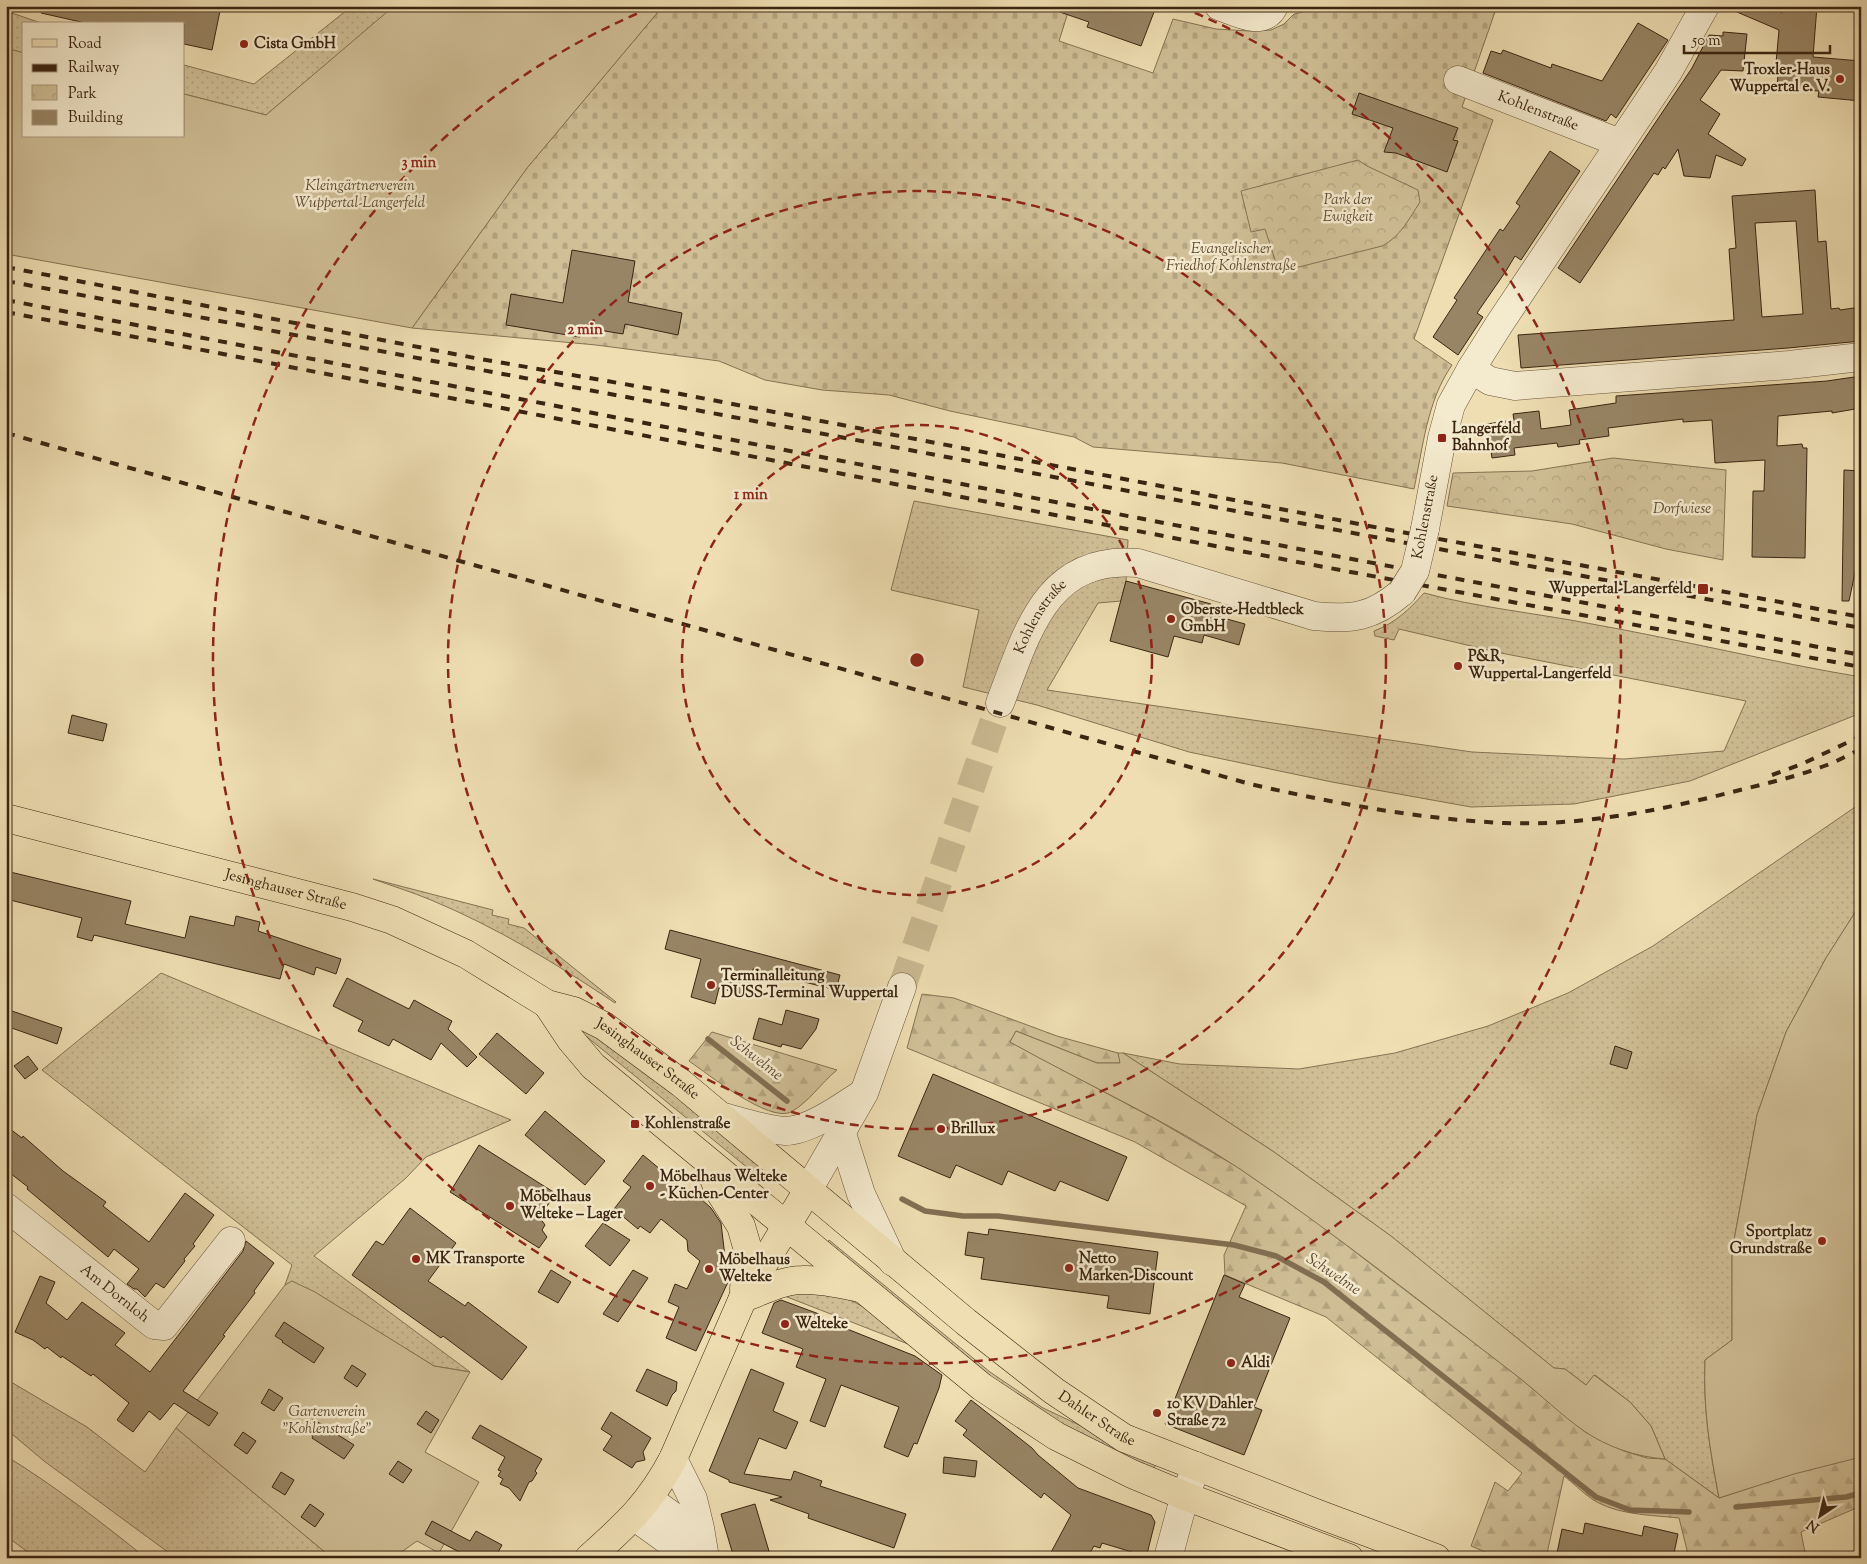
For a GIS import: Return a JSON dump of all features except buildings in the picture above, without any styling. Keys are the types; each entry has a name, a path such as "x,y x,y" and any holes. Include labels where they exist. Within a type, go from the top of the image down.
{"main road":[{"name":"Jesinghauser Straße","path":"6,818 292,890 392,920 466,954 547,1004 574,1011 604,1026 681,1083 808,1190"},
{"name":"Jesinghauser Straße","path":"547,1004 571,1040 593,1066 786,1226"},
{"path":"707,1161 718,1189 741,1226 748,1250 742,1298"},
{"path":"589,1558 642,1508 662,1480 673,1459 742,1298 808,1190"},
{"name":"Dahler Straße","path":"808,1190 893,1262 1054,1391 1124,1438 1436,1558"},
{"path":"786,1226 982,1387 1056,1436 1132,1474 1348,1558"},
{"path":"742,1298 787,1282 801,1280 834,1282 862,1288"}],"street":[{"path":"1219,6 1250,17 1262,18 1273,9"},
{"name":"Kohlenstraße","path":"1000,703 1024,641 1042,607 1057,588 1068,578 1096,566 1124,561 1138,563 1314,616 1335,618 1350,618 1378,610 1402,592 1415,571 1451,406 1471,369 1668,72 1705,6"},
{"name":"Kohlenstraße","path":"1458,80 1620,143"},
{"path":"1471,369 1490,381 1515,386 1789,365 1861,357"},
{"path":"808,1190 864,1093 902,988"},
{"path":"720,1116 786,1131 804,1127 824,1118 864,1093"},
{"path":"842,1134 861,1194 893,1262"},
{"name":"Am Dornloh","path":"6,1207 154,1324 164,1326 231,1241"},
{"path":"673,1459 693,1499 700,1528 700,1555"},
{"path":"1168,1558 1185,1496 1196,1466"},
{"path":"642,1508 700,1555"}],"green space":[{"name":"Kleingärtnerverein Wuppertal-Langerfeld","path":"394,6 663,6 527,168 412,328 6,254 6,48 22,52 22,138 185,138 185,94 266,115"},
{"name":"Evangelischer Friedhof Kohlenstraße","path":"663,6 1070,6 1059,41 1153,73 1173,19 1216,29 1249,31 1271,30 1284,24 1294,14 1331,6 1497,6 1462,107 1493,120 1414,339 1452,365 1431,409 1414,489 1282,463 1093,447 1074,437 950,411 889,395 822,390 765,380 719,361 596,345 412,328 527,168"},
{"path":"377,7 388,12 266,115 185,94 185,65 254,84 347,10"},
{"path":"6,11 38,22 22,22 22,52 6,48"},
{"name":"Park der Ewigkeit","path":"1358,160 1418,190 1420,202 1408,221 1394,238 1382,246 1279,272 1265,229 1251,232 1241,191"},
{"name":"Dorfwiese","path":"1613,458 1726,470 1723,560 1666,549 1572,524 1447,506 1453,473 1532,471"},
{"path":"914,501 1128,540 1126,581 1121,601 1098,603 1047,690 1472,752 1624,759 1724,751 1746,701 1501,653 1399,629 1394,640 1375,636 1374,631 1389,624 1401,615 1424,593 1466,603 1626,630 1861,677 1861,713 1690,781 1574,804 1471,807 1332,782 1189,752 1037,705 963,687 979,610 891,590"},
{"path":"1861,803 1861,903 1826,958 1786,1032 1757,1115 1732,1251 1732,1340 1705,1360 1705,1396 1708,1430 1719,1498 1665,1459 1651,1426 1630,1402 1595,1375 1586,1385 1565,1369 1554,1368 1391,1236 1274,1152 1123,1053 1180,1064 1299,1069 1395,1053 1488,1026 1568,993 1653,946"},
{"path":"373,879 493,910 492,915 509,919 508,924 524,928 616,1002 526,947 479,922 424,897"},
{"path":"1861,903 1861,1457 1794,1474 1719,1498 1708,1430 1705,1396 1705,1360 1732,1340 1732,1251 1757,1115 1786,1032 1826,958"},
{"path":"161,973 511,1120 426,1157 406,1178 314,1256 470,1372 434,1366 314,1292 293,1282 285,1285 292,1265 42,1070"},
{"path":"922,994 954,998 1057,1036 1118,1053 1121,1063 1097,1063 1016,1031 1010,1042 1157,1120 1239,1168 1316,1222 1520,1378 1585,1432 1624,1451 1647,1458 1665,1459 1719,1498 1861,1451 1861,1506 1801,1532 1806,1558 1689,1558 1679,1518 1634,1513 1601,1504 1564,1476 1546,1558 1500,1558 1471,1546 1495,1482 1508,1491 1522,1473 1326,1317 1225,1275 1224,1255 1246,1206 1135,1142 907,1048"},
{"path":"565,1019 612,1044 771,1171 765,1182"},
{"path":"1016,1031 1097,1063 1120,1063 1118,1053 1123,1053 1274,1152 1391,1236 1554,1368 1565,1369 1586,1385 1594,1375 1630,1402 1651,1426 1665,1459 1623,1450 1593,1437 1415,1297 1276,1194 1185,1135 1010,1042"},
{"path":"712,1032 837,1070 804,1103 791,1112 781,1114 739,1096 689,1061"},
{"path":"829,1240 990,1372 1043,1408 1158,1462 1151,1472 1090,1443 1007,1393 826,1245"},
{"name":"Gartenverein \"Kohlenstraße\"","path":"292,1281 315,1292 434,1366 470,1372 425,1452 479,1482 439,1553 417,1541 393,1558 332,1558 176,1428 285,1285"},
{"path":"782,1291 818,1291 841,1296 873,1313 910,1342 908,1344 782,1295"},
{"path":"6,1379 87,1427 145,1472 176,1428 332,1558 176,1558 44,1461 6,1429"},
{"path":"6,1456 60,1492 146,1558 36,1558 6,1536"}],"waterway":[{"name":"Schwelme","path":"708,1039 787,1101"},
{"name":"Schwelme","path":"902,1199 925,1211 963,1216 998,1216 1234,1245 1276,1256 1324,1282 1596,1497 1630,1510 1689,1512"},
{"name":"Schwelme","path":"1736,1507 1846,1497 1861,1493"}],"tunnel":[{"path":"902,987 1000,703"}],"railway":[{"path":"6,267 475,358 670,392 1385,529 1861,617"},
{"path":"6,281 1861,628"},
{"path":"6,300 1320,553 1861,655"},
{"path":"6,312 1308,564 1861,667"},
{"path":"6,433 1250,784 1376,809 1440,818 1504,823 1590,820 1648,811 1780,780 1835,762 1861,749"},
{"path":"1772,775 1802,764 1861,736"}],"place":[{"name":"Cista GmbH","path":"244,44"},
{"name":"Troxler-Haus Wuppertal e. V.","path":"1840,79"},
{"name":"Langerfeld Bahnhof","path":"1442,438"},
{"name":"Wuppertal-Langerfeld","path":"1703,589"},
{"name":"Oberste-Hedtbleck GmbH","path":"1171,619"},
{"name":"P&R, Wuppertal-Langerfeld","path":"1458,666"},
{"name":"Terminalleitung DUSS-Terminal Wuppertal","path":"711,985"},
{"name":"Kohlenstraße","path":"635,1124"},
{"name":"Brillux","path":"941,1129"},
{"name":"Möbelhaus Welteke - Küchen-Center","path":"650,1186"},
{"name":"Möbelhaus Welteke – Lager","path":"510,1206"},
{"name":"Sportplatz Grundstraße","path":"1822,1241"},
{"name":"MK Transporte","path":"416,1259"},
{"name":"Netto Marken-Discount","path":"1069,1268"},
{"name":"Möbelhaus Welteke","path":"709,1269"},
{"name":"Welteke","path":"785,1324"},
{"name":"Aldi","path":"1231,1363"},
{"name":"10 KV Dahler Straße 72","path":"1157,1413"}]}
